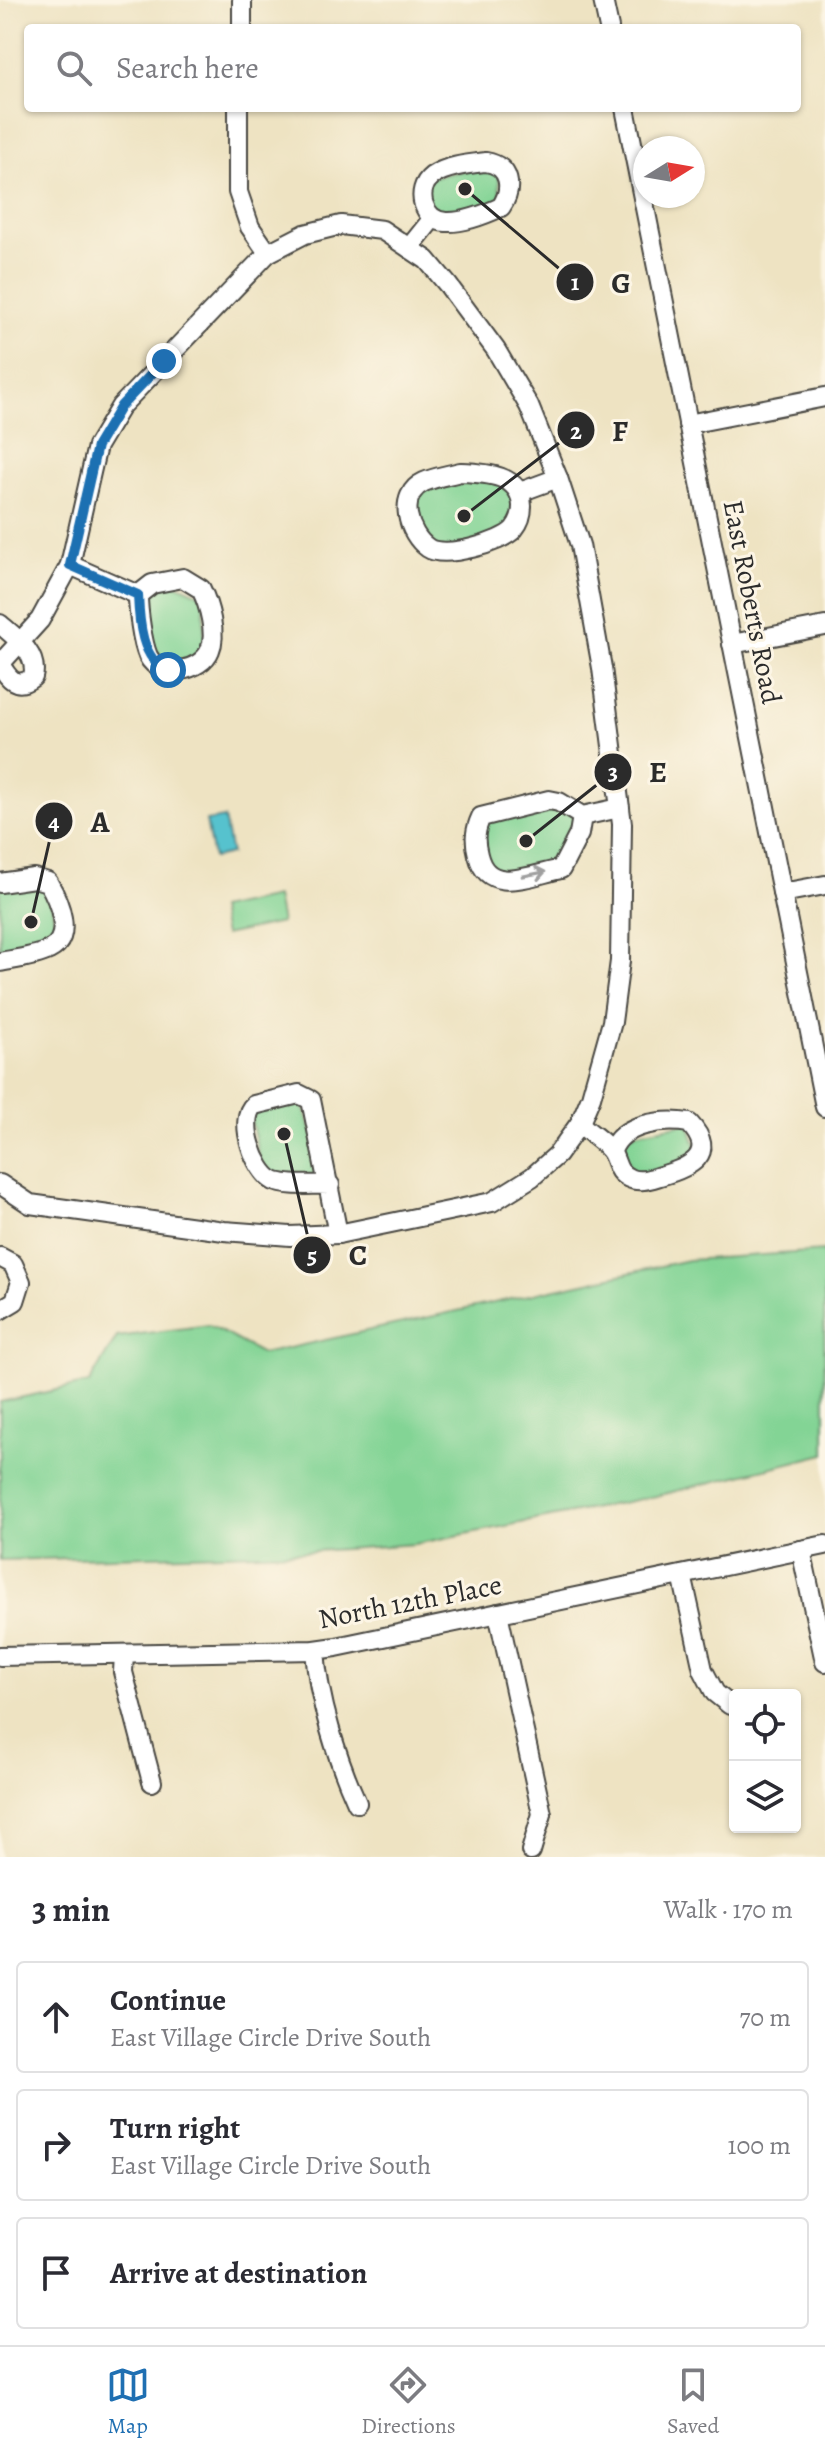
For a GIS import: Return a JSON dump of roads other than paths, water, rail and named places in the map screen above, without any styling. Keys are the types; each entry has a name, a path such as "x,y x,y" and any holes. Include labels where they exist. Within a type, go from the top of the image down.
{"street":[{"path":"242,0 242,24"},
{"path":"603,0 608,24"},
{"path":"238,112 238,192 250,227 268,253"},
{"name":"East Roberts Road","path":"626,112 825,1107"},
{"path":"486,162 498,164 506,173 510,185 508,197 501,207 459,221 445,222 433,218 425,209 421,193 423,185 442,170 486,162"},
{"path":"409,248 433,218"},
{"path":"0,624 19,641 30,653 35,671 33,677 23,683 10,680 0,664 19,641 40,620 70,565 97,446 121,406 268,253 305,234 341,225 382,230 434,269 496,350 529,406 558,478 580,545 602,668 620,808 620,961 612,1022 591,1097 580,1123 557,1155 532,1177 492,1202 338,1234 290,1236 224,1231 30,1204 0,1184"},
{"path":"688,424 825,397"},
{"path":"460,472 483,473 500,477 520,492 522,509 519,523 512,532 495,541 448,553 431,550 415,537 409,524 408,505 412,492 423,482 460,472"},
{"path":"520,492 558,478"},
{"path":"70,565 138,595"},
{"path":"183,578 201,589 213,636 210,651 204,659 180,671 157,667 148,656 138,595 152,584 183,578"},
{"path":"732,644 825,626"},
{"path":"582,816 579,834 561,869 501,881 481,867 475,831 481,817 549,800 559,802 582,816 620,808"},
{"path":"0,883 34,878 48,882 61,913 63,931 58,945 49,951 0,962"},
{"path":"782,893 825,885"},
{"path":"330,1185 276,1182 262,1173 252,1151 245,1118 249,1109 299,1094 311,1100 330,1185 338,1234"},
{"path":"580,1123 612,1151 616,1167 624,1176 636,1181 692,1166 699,1156 701,1143 689,1123 665,1122 633,1129 614,1143 612,1151"},
{"path":"0,1257 13,1264 21,1282 15,1301 0,1310"},
{"name":"North 12th Place","path":"0,1656 315,1650 373,1641 825,1545"},
{"path":"801,1550 825,1662"},
{"path":"682,1575 703,1670 715,1693 729,1704"},
{"path":"498,1613 542,1814 531,1851"},
{"path":"315,1650 317,1674 345,1776 357,1803"},
{"path":"124,1654 123,1672 152,1782"}],"water":[{"path":"224,818 231,854 213,858 206,821"}],"place":[{"name":"G","path":"465,189"},
{"name":"F","path":"464,516"},
{"name":"E","path":"526,841"},
{"name":"A","path":"31,922"},
{"name":"C","path":"284,1134"}]}
